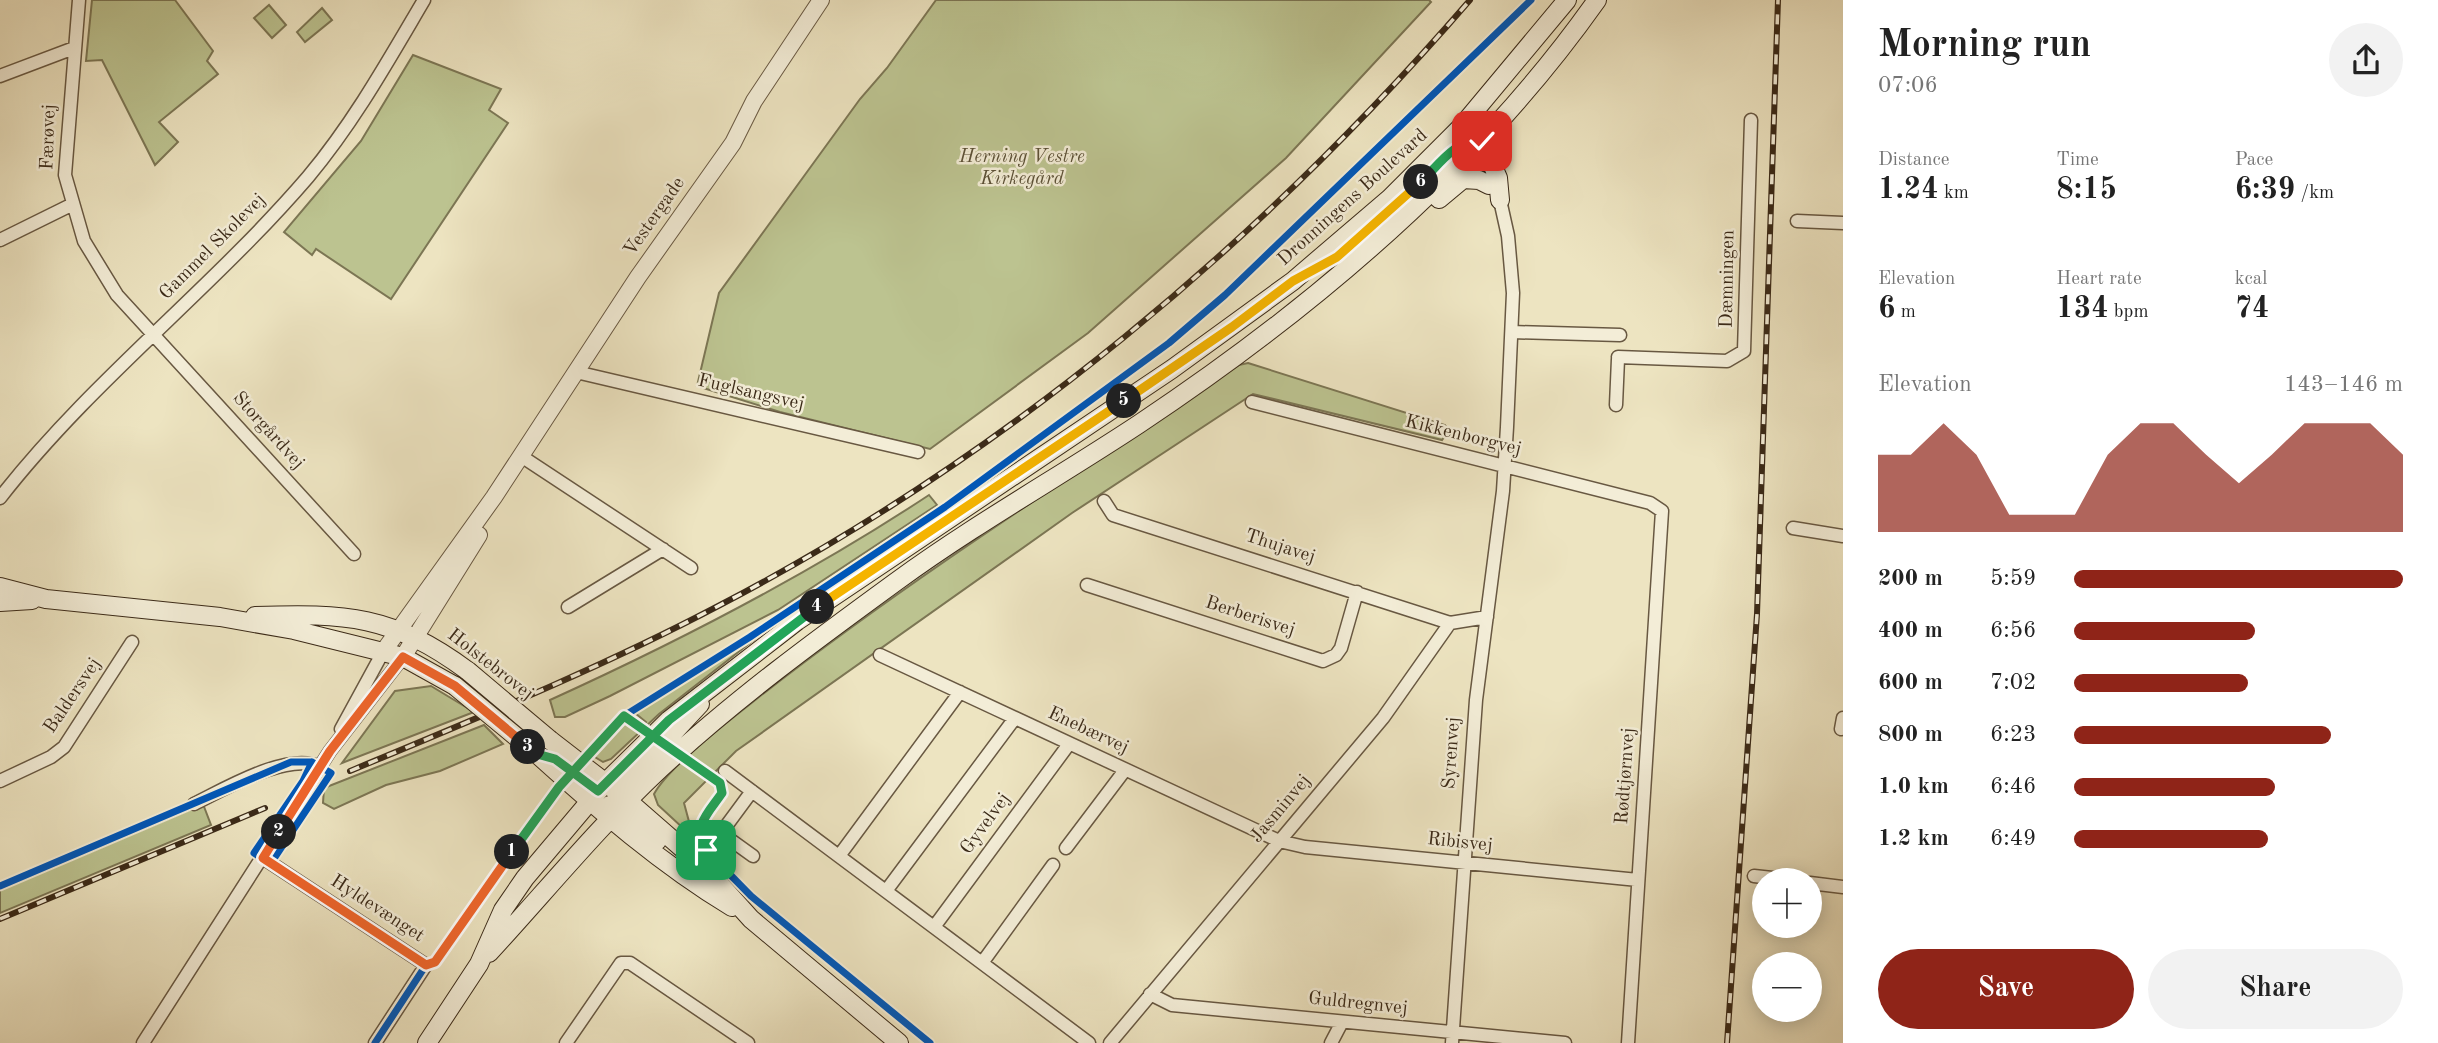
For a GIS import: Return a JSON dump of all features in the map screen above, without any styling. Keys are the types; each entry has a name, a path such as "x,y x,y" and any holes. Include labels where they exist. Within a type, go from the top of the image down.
{"main road":[{"name":"Dronningens Boulevard","path":"609,801 688,720 717,681 808,613 1172,369 1293,281 1390,198 1462,125 1567,0"},
{"path":"479,964 503,910 609,801 901,578 1140,423 1227,362 1350,265 1403,218 1475,143 1552,60 1597,0"},
{"path":"1500,200 1489,185 1475,143 1479,123 1522,70 1531,45"},
{"path":"1475,143 1498,178 1500,200"},
{"path":"1293,281 1337,257 1371,229 1460,144 1475,143"},
{"path":"1403,218 1423,214 1463,179 1470,178 1489,185"},
{"name":"Holstebrovej","path":"0,587 46,599 220,617 294,630 397,641"},
{"name":"Holstebrovej","path":"0,603 46,599"},
{"name":"Holstebrovej","path":"220,617 337,615 368,620 397,641 468,671 550,740 609,801"},
{"name":"Holstebrovej","path":"397,641 403,657 455,686 537,754 609,801"},
{"path":"609,801 706,869 751,919 899,1043"},
{"path":"609,801 693,884 751,919"},
{"path":"427,1043 479,964 518,921 539,883 609,801"}],"street":[{"name":"Færøvej","path":"79,0 65,175 71,205 84,242 106,280 152,334"},
{"name":"Gammel Skolevej","path":"0,498 24,467 309,175 362,107 424,0"},
{"name":"Vestergade","path":"397,641 480,533 494,497 733,143 754,101 821,0"},
{"path":"0,76 74,48"},
{"name":"Dæmningen","path":"1616,405 1618,358 1727,361 1744,351 1751,120"},
{"path":"1500,200 1510,254 1511,332 1504,467"},
{"path":"0,240 71,205"},
{"path":"1797,221 1843,223"},
{"path":"1511,332 1620,335"},
{"name":"Storgårdvej","path":"152,334 354,554"},
{"name":"Fuglsangsvej","path":"576,372 918,452"},
{"name":"Kikkenborgvej","path":"1252,402 1650,503 1662,511"},
{"path":"521,456 691,568"},
{"name":"Syrenvej","path":"1452,1038 1476,700 1504,467"},
{"name":"Thujavej","path":"1104,500 1113,514 1450,623"},
{"name":"Rødtjørnvej","path":"1628,1043 1662,511"},
{"path":"1793,528 1843,536"},
{"path":"568,607 663,550"},
{"name":"Berberisvej","path":"1087,586 1323,661 1336,655 1341,648 1357,592"},
{"path":"1450,623 1487,617"},
{"name":"Jasminvej","path":"1110,1043 1399,697 1450,623"},
{"path":"143,1043 330,751 372,668 397,641"},
{"name":"Baldersvej","path":"0,781 37,764 64,747 132,642"},
{"name":"Enebærvej","path":"880,655 1279,841"},
{"path":"330,751 403,657"},
{"path":"839,856 960,692"},
{"name":"Gyvelvej","path":"886,891 1015,718"},
{"name":"Gyvelvej","path":"934,927 1069,744"},
{"path":"194,804 291,762 312,762 320,767"},
{"path":"1066,848 1125,770"},
{"path":"725,771 1089,1043"},
{"path":"752,791 721,833 753,856"},
{"name":"Ribisvej","path":"1279,841 1305,847 1638,880"},
{"name":"Hyldevænget","path":"263,858 426,965 375,1043"},
{"path":"982,963 1053,865"},
{"path":"1822,884 1843,887"},
{"path":"566,1043 621,962 630,963 748,1043"},
{"name":"Guldregnvej","path":"1150,995 1172,1005 1342,1022 1452,1038 1565,1043"},
{"path":"1331,1043 1342,1022"}],"green space":[{"path":"92,0 175,0 213,51 207,61 218,74 159,122 178,142 155,165 102,60 86,61"},
{"name":"Herning Vestre Kirkegård","path":"936,0 1431,2 1286,158 1088,333 930,449 780,412 697,386 719,293 860,99 887,68"},
{"path":"269,5 286,25 272,38 254,18"},
{"path":"322,8 332,20 305,42 297,32"},
{"path":"413,55 501,89 489,110 508,123 391,299 316,249 312,255 284,232 361,141"},
{"path":"1248,363 1445,425 1449,430 1442,440 1253,394 1072,513 736,751 684,803 691,829 684,829 658,805 654,794 687,756 817,653 996,526 1239,365"},
{"path":"929,495 937,505 778,610 610,696 565,717 555,717 550,700 744,605"},
{"path":"773,625 659,714 611,759 603,762 590,754 621,725 627,723 638,730 646,722 635,713 645,704"},
{"path":"431,686 474,712 342,763 395,691"},
{"path":"484,725 503,744 440,771 386,785 334,809 323,803 324,788"},
{"path":"203,804 211,825 0,913 0,890"}],"railway":[{"path":"350,771 630,650 722,604 827,545 930,481 1029,411 1124,337 1216,259 1305,176 1389,90 1470,0"},
{"path":"1727,1043 1757,614 1778,0"},
{"path":"0,919 265,808"}],"cycle path":[{"path":"426,965 435,963 545,804 624,716 750,637 945,507 1169,343 1225,295 1531,0"},
{"path":"624,716 720,783 722,793 699,829 699,840 706,850 751,896 930,1043"},
{"path":"0,886 291,762 312,762 331,773 271,863"},
{"path":"312,762 303,781 254,853 426,965"},
{"path":"375,1043 426,965"}],"route":[{"path":"706,850 699,839 699,829 722,793 720,783 644,730 624,716 589,752 559,787 545,804 435,962 426,965 263,858 330,751 403,657 435,672 537,754 555,759 580,779 584,782 598,791 621,766 638,749 669,720 797,621 1172,369 1293,281 1337,257 1405,198 1460,144 1471,139 1482,141"}]}
